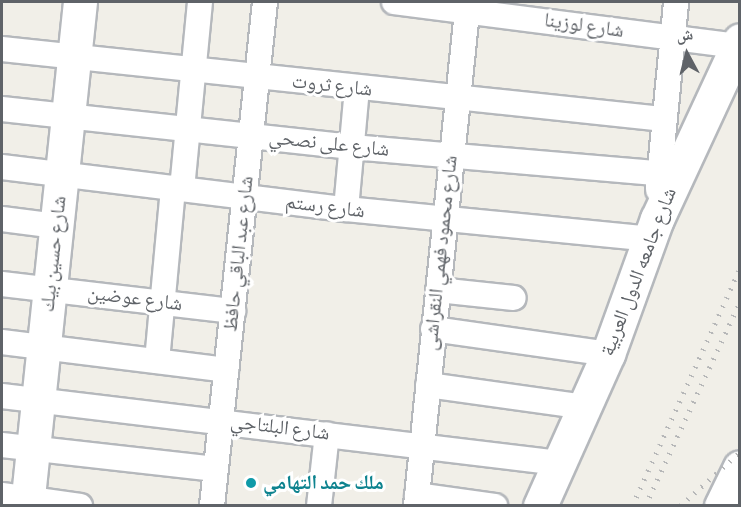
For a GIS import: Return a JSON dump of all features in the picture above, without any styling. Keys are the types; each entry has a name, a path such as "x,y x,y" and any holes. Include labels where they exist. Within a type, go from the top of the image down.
{"main road":[{"name":"شارع حسين بيك","path":"19,499 17,447 39,401 80,2"},
{"name":"شارع جامعه الدول العربية","path":"540,506 608,354 654,229 738,43"},
{"path":"721,506 739,468"}],"street":[{"path":"157,361 162,302 187,130 200,2"},
{"name":"شارع عبد الباقي حافظ","path":"212,506 252,137 264,2"},
{"name":"شارع لوزينا","path":"394,2 468,6 672,38 738,43"},
{"path":"654,229 676,2"},
{"name":"شارع محمود فهمي النقراشى","path":"416,500 468,6"},
{"name":"شارع ثروت","path":"2,49 357,89 664,118"},
{"path":"346,209 357,89"},
{"name":"شارع على نصحي","path":"2,109 352,147 658,173"},
{"name":"شارع رستم","path":"2,167 445,220 654,229"},
{"path":"2,219 57,226"},
{"name":"شارع عوضين","path":"2,284 233,311"},
{"path":"438,291 514,298"},
{"path":"434,329 608,354"},
{"path":"2,342 226,370"},
{"path":"428,385 584,407"},
{"name":"شارع البلتاجي","path":"2,396 559,463"},
{"path":"319,506 327,434"},
{"path":"17,447 216,469"},
{"path":"19,499 80,506"},
{"path":"416,500 495,506"}],"railway":[{"path":"632,506 740,268"},
{"path":"645,506 740,301"},
{"path":"680,506 740,452"}],"place":[{"name":"ملك حمد التهامي","path":"251,483"}]}
